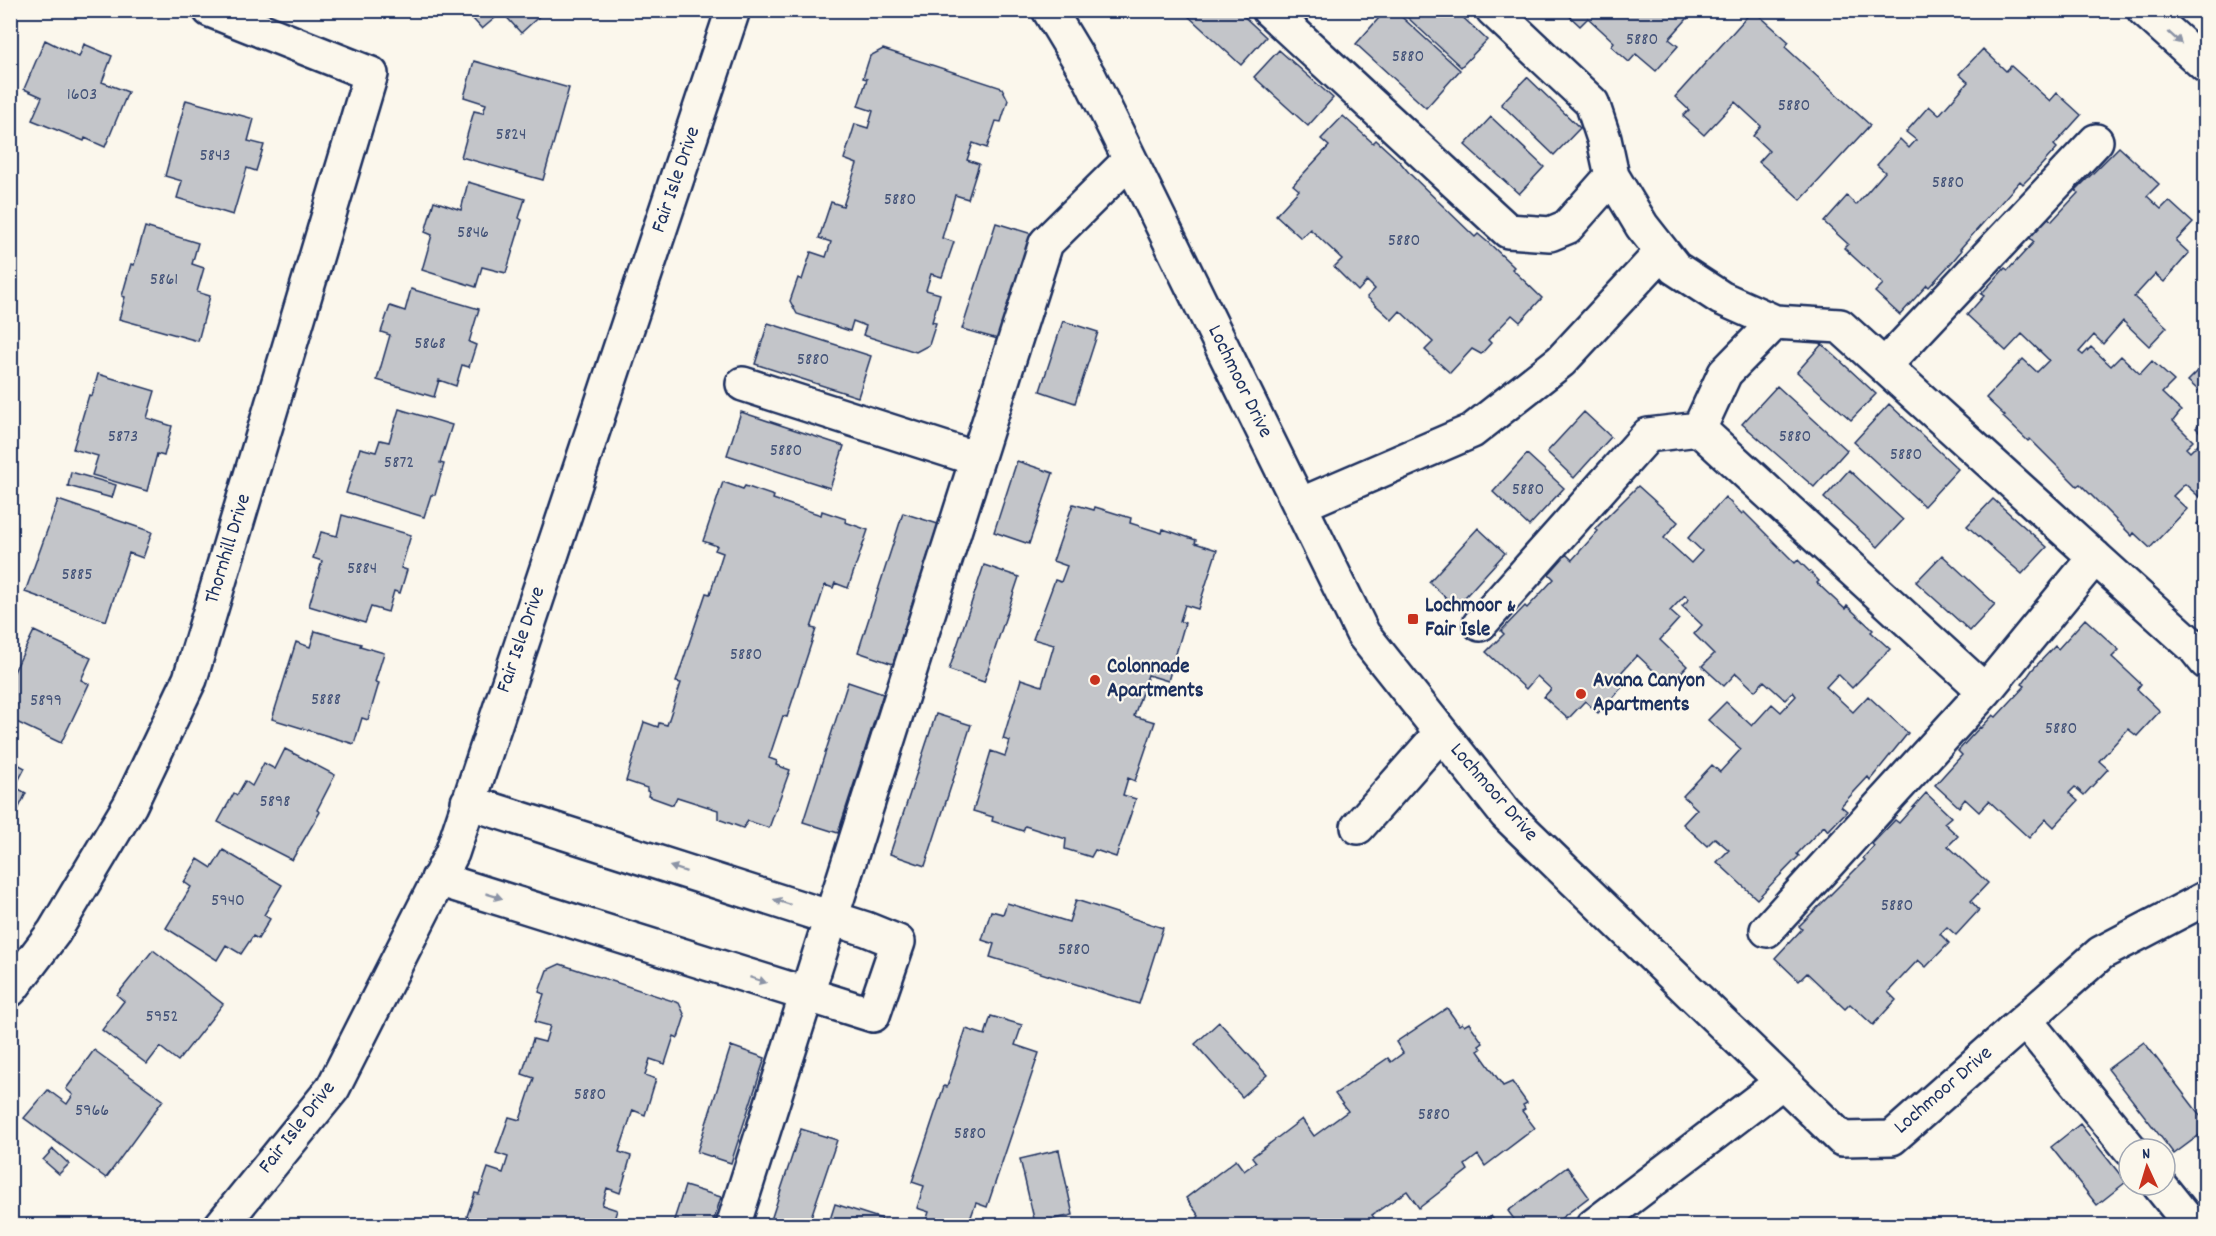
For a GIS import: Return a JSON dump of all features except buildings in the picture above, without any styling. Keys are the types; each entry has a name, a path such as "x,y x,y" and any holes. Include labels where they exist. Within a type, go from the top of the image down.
{"street":[{"name":"Thornhill Drive","path":"10,990 54,932 130,805 190,679 371,74 210,10"},
{"name":"Fair Isle Drive","path":"221,1226 333,1088 452,853 733,10"},
{"name":"Lochmoor Drive","path":"1049,10 1090,78 1363,634 1506,814 1842,1139 1892,1138 2101,953 2205,898"},
{"path":"1269,10 1508,231 1550,234 1567,227 1612,176"},
{"path":"2144,10 2205,66"},
{"path":"1505,15 1592,102 1604,139 1612,176 1642,226 1676,268 1721,298 1776,322 1840,326 2095,557 2202,648"},
{"path":"1884,366 2096,141"},
{"path":"733,1226 1046,243 1130,160"},
{"path":"1300,505 1472,431 1561,361 1662,252"},
{"path":"1699,429 1725,373 1776,322"},
{"path":"743,384 977,459"},
{"path":"1480,624 1648,435 1699,429 1985,691"},
{"path":"1767,930 1985,691 2095,557"},
{"path":"1358,827 1442,733"},
{"path":"438,879 873,1015 898,942 831,918 468,802"},
{"path":"2025,1020 2120,1137"},
{"path":"1593,1226 1782,1082"},
{"path":"2169,1197 2192,1226"}],"place":[{"name":"Lochmoor & Fair Isle","path":"1413,619"},
{"name":"Colonnade Apartments","path":"1095,680"},
{"name":"Avana Canyon Apartments","path":"1581,694"}]}
